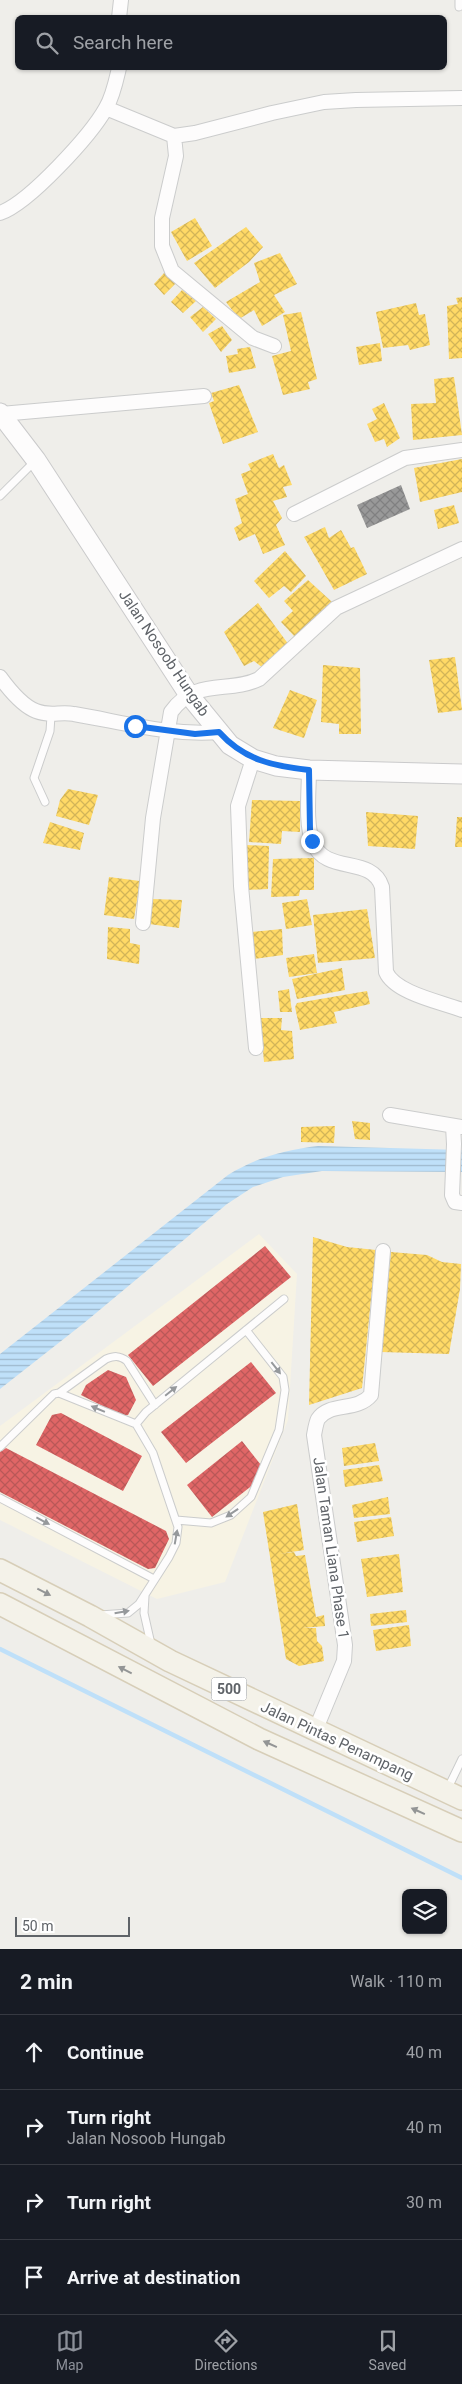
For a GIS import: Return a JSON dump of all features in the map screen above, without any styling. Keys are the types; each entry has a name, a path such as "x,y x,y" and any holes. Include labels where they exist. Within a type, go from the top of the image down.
{"main road":[{"name":"Jalan Nosoob Hungab","path":"0,413 36,460 189,695 230,745 253,759 276,766 309,770 462,774"},
{"name":"Jalan Pintas Penampang","path":"0,1570 90,1616 170,1661 454,1796"},
{"name":"Jalan Pintas Penampang","path":"0,1604 259,1740 462,1831"}],"street":[{"path":"119,15 121,0"},
{"path":"0,213 21,200 56,169 85,136 106,108 116,81 118,70"},
{"path":"106,108 174,136 195,134 272,112 324,102 462,98"},
{"path":"174,136 176,156 162,218 162,246 172,271 254,338 274,346"},
{"path":"0,413 204,396"},
{"path":"294,514 405,458 462,450"},
{"path":"143,923 153,818 171,712 183,698 189,695 217,686 250,684 259,679 336,608 462,549"},
{"path":"0,677 30,709 51,716 71,713 168,731 195,734 219,732"},
{"path":"253,759 238,806 240,886 256,1048"},
{"path":"309,770 310,830 319,854 325,859 370,871 379,878 382,887 386,972 390,981 401,988 462,1010"},
{"path":"390,1115 457,1127 451,1182 455,1202 462,1203"},
{"name":"Jalan Taman Liana Phase 1","path":"315,1731 344,1661 345,1645 314,1435 318,1420 328,1411 355,1406 366,1401 371,1395 383,1251"}],"lane":[{"path":"0,496 36,460"},
{"path":"45,802 34,778 50,731 51,716"},
{"path":"136,1424 155,1405 284,1299"},
{"path":"176,1520 211,1523 231,1515 251,1497 279,1430 285,1390 282,1377 246,1330"},
{"path":"0,1447 54,1394 106,1359 114,1356 121,1357 127,1361 155,1405"},
{"path":"59,1392 136,1424 153,1453 178,1527 176,1543 139,1604 128,1613 90,1616"},
{"path":"0,1498 154,1580"},
{"path":"146,1593 144,1613 152,1645 170,1661"},
{"path":"454,1796 462,1759"}],"shaded area":[{"path":"259,1234 297,1274 288,1420 225,1582 157,1599 0,1520 0,1426"}],"water":[{"path":"318,1146 462,1150 462,1172 322,1171 283,1177 253,1187 227,1204 84,1323 0,1389 0,1354 228,1175 250,1163 272,1155"}],"building: Homes":[{"path":"195,218 212,246 187,261 171,232"},
{"path":"246,227 263,247 249,262 215,288 194,263"},
{"path":"280,253 297,284 274,295 285,312 262,326 254,310 239,319 226,302 260,282 254,263"},
{"path":"165,272 176,283 164,295 154,284"},
{"path":"182,290 196,301 183,313 171,302"},
{"path":"462,297 462,358 449,359 447,306 458,304 456,298"},
{"path":"416,303 419,315 425,314 430,345 410,350 408,345 383,348 376,312"},
{"path":"203,307 216,319 203,332 190,317"},
{"path":"301,312 317,379 308,382 310,389 283,395 272,356 291,351 283,315"},
{"path":"222,326 232,340 221,352 208,334"},
{"path":"380,343 382,361 359,365 356,347"},
{"path":"250,347 256,368 229,373 226,356 238,354 237,349"},
{"path":"454,377 462,435 413,440 411,404 436,403 434,379"},
{"path":"239,385 258,432 223,444 209,403 214,401 211,393"},
{"path":"384,403 400,438 387,447 384,439 375,442 367,424 377,419 372,409"},
{"path":"273,454 279,468 284,465 292,485 283,487 287,497 273,501 282,518 276,525 285,545 263,554 255,534 239,541 234,528 242,523 235,499 248,494 241,474 251,470 248,464"},
{"path":"462,459 462,492 420,502 414,468"},
{"path":"454,505 459,523 438,529 434,510"},
{"path":"325,527 329,538 341,530 351,548 354,547 367,574 334,590 304,537"},
{"path":"285,551 306,576 291,592 284,586 269,598 254,581"},
{"path":"308,580 332,602 296,638 281,622 293,611 284,601"},
{"path":"258,603 289,645 263,668 254,661 244,666 224,632"},
{"path":"455,657 462,710 438,713 429,660"},
{"path":"323,665 360,668 361,734 339,734 339,724 321,722"},
{"path":"290,690 317,700 304,738 273,728"},
{"path":"68,789 98,795 89,825 56,816 60,800"},
{"path":"252,800 300,801 300,832 282,831 281,844 249,842"},
{"path":"366,812 418,816 415,849 368,846"},
{"path":"457,817 462,817 462,847 455,847"},
{"path":"50,822 84,833 80,850 43,843"},
{"path":"246,845 269,846 268,889 246,890"},
{"path":"314,858 314,890 300,890 299,896 271,897 273,859"},
{"path":"109,877 140,881 134,919 104,915"},
{"path":"152,899 182,900 179,928 149,924"},
{"path":"307,899 312,925 286,929 282,903"},
{"path":"367,909 375,958 318,963 313,915"},
{"path":"108,927 130,929 130,943 140,945 139,964 107,959"},
{"path":"282,929 283,955 254,959 252,932"},
{"path":"314,954 317,973 289,977 286,958"},
{"path":"342,968 345,990 297,999 292,979"},
{"path":"289,989 292,1012 280,1012 278,991"},
{"path":"367,991 370,1004 334,1012 337,1023 300,1030 295,1007 297,1003"},
{"path":"260,1018 282,1018 281,1030 292,1031 294,1059 264,1062"},
{"path":"352,1121 370,1123 370,1140 355,1139"},
{"path":"335,1126 334,1143 301,1142 301,1127"},
{"path":"313,1237 347,1247 376,1250 362,1388 309,1405"},
{"path":"391,1252 427,1255 442,1262 461,1264 460,1289 449,1354 381,1352"},
{"path":"375,1443 379,1461 344,1466 342,1448"},
{"path":"379,1465 383,1481 345,1487 343,1470"},
{"path":"388,1497 390,1514 354,1518 352,1505"},
{"path":"297,1504 304,1550 279,1554 294,1552 296,1556 305,1555 316,1617 324,1615 325,1626 303,1628 316,1628 317,1641 322,1646 324,1661 299,1666 286,1659 263,1512"},
{"path":"391,1517 394,1536 357,1542 354,1522"},
{"path":"399,1554 403,1592 367,1597 361,1559"},
{"path":"406,1610 407,1622 371,1626 370,1614"},
{"path":"409,1625 411,1646 376,1651 373,1630"}],"building: Shops":[{"path":"265,1246 291,1277 153,1386 128,1355"},
{"path":"251,1362 276,1393 186,1463 161,1432"},
{"path":"108,1370 126,1377 136,1400 128,1415 122,1416 81,1395 86,1385"},
{"path":"61,1413 142,1456 123,1491 36,1445 52,1415"},
{"path":"242,1441 261,1465 254,1484 212,1517 187,1485"},
{"path":"6,1448 166,1531 169,1539 155,1568 148,1569 0,1492 0,1452"}],"building: Industry":[{"path":"401,485 410,509 367,528 357,505"}],"waterway":[{"path":"0,1649 462,1878"}],"route":[{"path":"135,726 195,734 219,732 230,745 253,759 276,766 309,770 310,830 312,841"}]}
